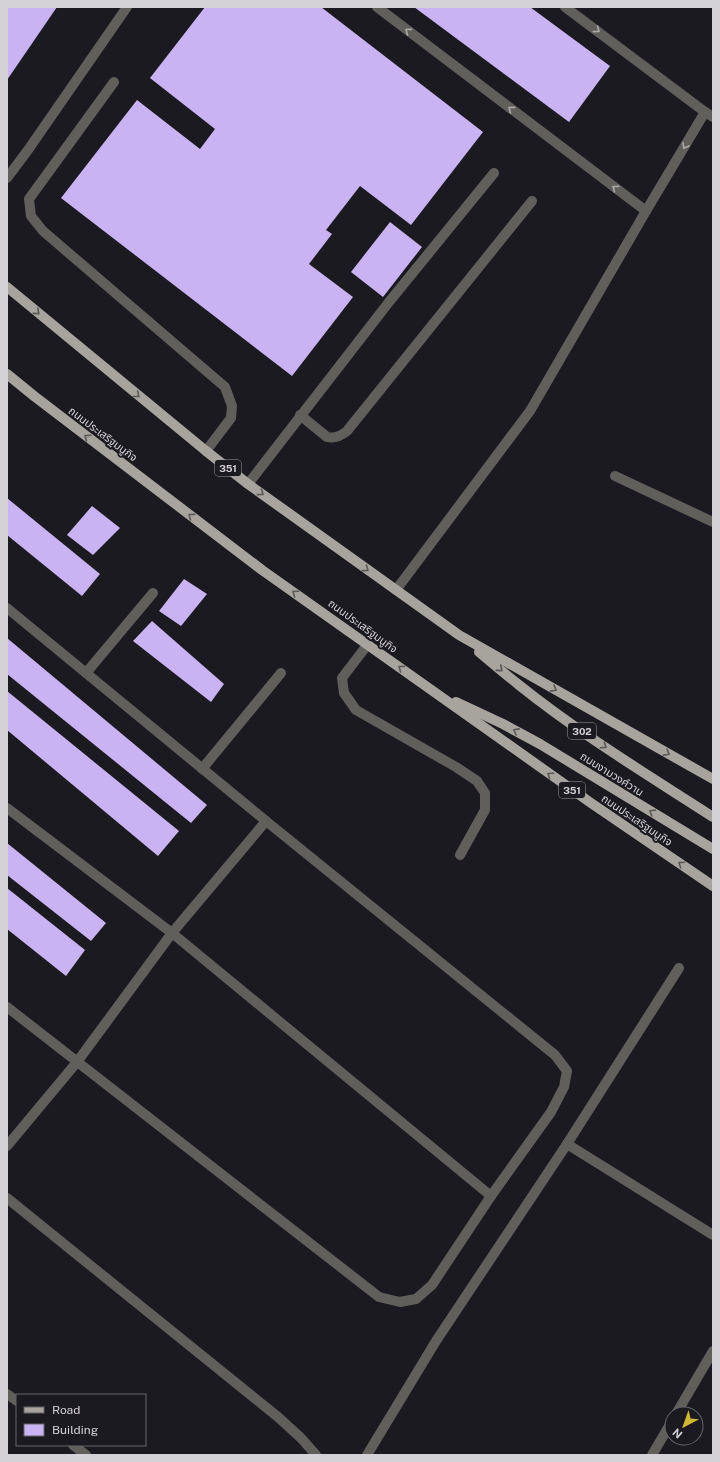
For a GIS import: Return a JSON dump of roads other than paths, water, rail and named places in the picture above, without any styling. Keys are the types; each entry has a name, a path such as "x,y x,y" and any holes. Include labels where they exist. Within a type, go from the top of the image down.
{"main road":[{"name":"351","path":"7,287 248,484 459,635 713,779"},
{"name":"ถนนประเสริฐมนูกิจ","path":"7,374 40,401 262,570 591,803 713,886"},
{"name":"ถนนงามวงศ์วาน","path":"459,635 519,686 601,745 713,817"},
{"name":"ถนนงามวงศ์วาน","path":"432,691 503,724 540,744 713,849"}],"street":[{"path":"7,178 127,7"},
{"path":"376,7 646,211"},
{"path":"396,590 530,411 646,211 709,114 566,7"},
{"path":"114,82 30,199 31,216 43,231 224,387 232,406 231,418 206,451"},
{"path":"248,484 389,302 494,173"},
{"path":"300,415 327,437 340,437 347,431 532,201"},
{"path":"615,476 713,522"},
{"path":"86,673 153,593"},
{"path":"7,608 202,769 555,1055 567,1071 564,1087 551,1112 491,1196 432,1285 416,1299 400,1302 379,1297 7,1007"},
{"path":"368,644 342,678 344,693 356,710 456,767 477,781 485,793 485,810 460,854"},
{"path":"202,769 281,673"},
{"path":"7,808 172,933 491,1196"},
{"path":"7,1146 77,1062 172,933 266,821"},
{"path":"367,1455 436,1341 567,1144 679,968"},
{"path":"567,1144 713,1235"},
{"path":"7,1198 278,1417 301,1438 316,1455"},
{"path":"681,1406 713,1352"},
{"path":"7,1394 16,1401"},
{"path":"652,1455 664,1435"},
{"path":"74,1446 86,1455"}]}
